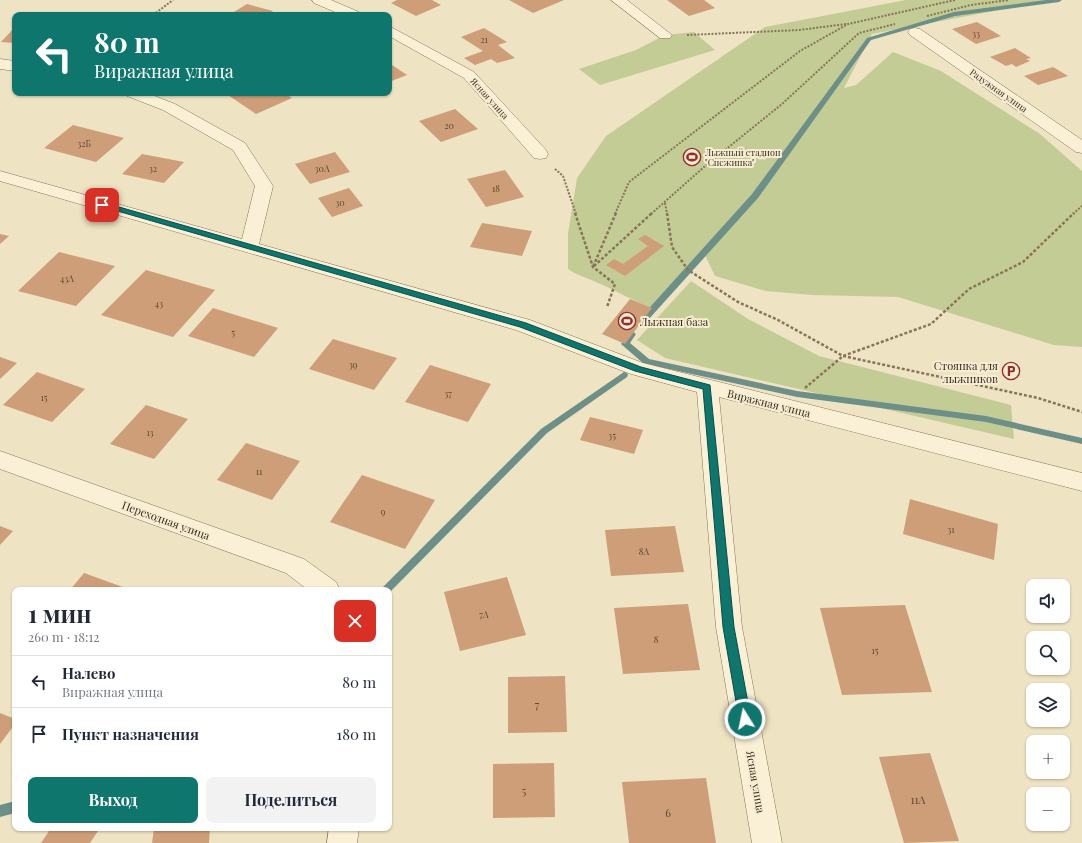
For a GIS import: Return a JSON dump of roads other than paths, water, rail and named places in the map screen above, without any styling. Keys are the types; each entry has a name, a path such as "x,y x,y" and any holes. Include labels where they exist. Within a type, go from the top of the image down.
{"street":[{"path":"319,0 347,12"},
{"path":"618,0 665,35"},
{"name":"Ясная улица","path":"392,32 469,74 540,154"},
{"name":"Радужная улица","path":"915,32 1082,148"},
{"path":"0,64 12,66"},
{"path":"141,96 169,107 239,147 264,186 248,246"},
{"name":"Виражная улица","path":"0,176 523,325 638,369 1082,482"},
{"name":"Ясная улица","path":"707,387 729,627 767,843"},
{"name":"Переходная улица","path":"0,460 295,566 323,587"},
{"path":"342,843 344,831"}],"waterway":[{"path":"645,318 755,196 869,39 954,14 1059,0"},
{"path":"632,334 625,344 646,361 797,394 986,419 1082,441"},
{"path":"388,587 544,431 624,375"},
{"path":"0,811 12,808"}],"place":[{"name":"Лыжный стадион \"Снежинка\"","path":"692,157"},
{"name":"Лыжная база","path":"627,321"},
{"name":"Стоянка для лыжников","path":"1011,371"}]}
